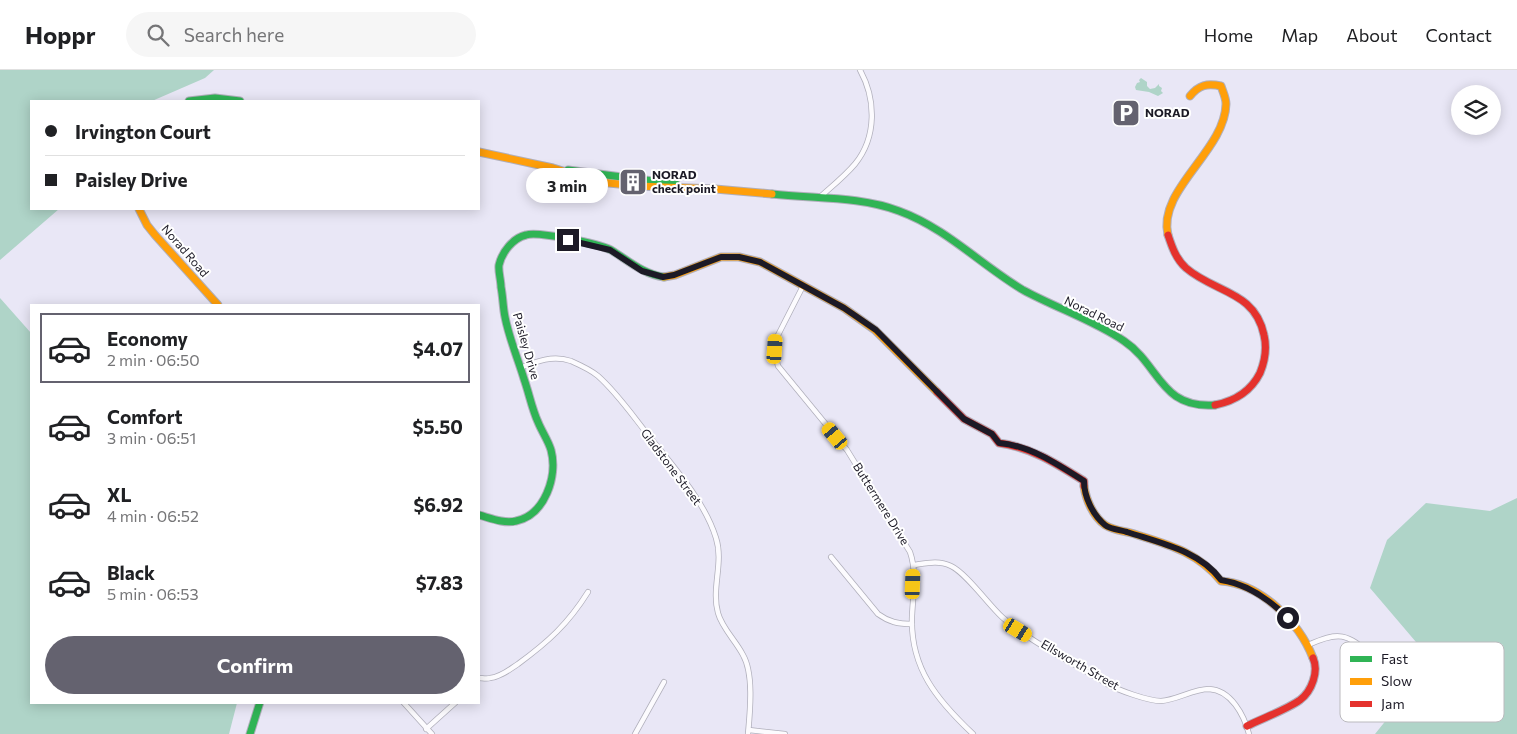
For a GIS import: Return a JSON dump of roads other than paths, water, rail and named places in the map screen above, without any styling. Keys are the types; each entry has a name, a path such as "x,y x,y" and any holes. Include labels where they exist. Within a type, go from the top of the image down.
{"street":[{"path":"818,198 856,163 865,149 871,132 872,112 869,94 860,70"},
{"name":"Norad Road","path":"480,152 565,171 576,170 694,187 855,201 896,210 945,235 1026,292 1123,340 1139,354 1163,388 1172,395 1197,405 1221,404 1244,393 1257,378 1263,367 1266,354 1266,339 1258,317 1243,299 1189,271 1176,258 1171,248 1166,225 1167,210 1215,137 1225,115 1226,104 1221,86 1201,84 1190,96"},
{"path":"195,100 207,98 234,100"},
{"name":"Norad Road","path":"140,210 155,235 217,304"},
{"name":"Paisley Drive","path":"480,515 511,521 527,517 538,508 546,496 550,482 551,453 546,437 538,422 505,318 499,266 503,254 510,245 518,238 527,234 540,234 600,246 610,250 642,271 663,277 674,275 721,257 739,257 760,262 844,308 876,330 964,419 992,434 999,443 1012,444 1043,457 1084,481 1085,496 1106,526 1185,551 1213,569 1221,580 1236,582 1273,603 1288,618 1308,645"},
{"name":"Buttermere Drive","path":"803,286 776,339 778,366 847,450 903,539 914,564 912,624 915,653 922,673 940,700 973,734"},
{"name":"Gladstone Street","path":"520,368 541,360 556,358 570,361 596,375 611,389 687,484 708,520 716,539 719,558 715,592 717,609 723,624 743,655 749,672 748,732"},
{"path":"831,557 878,614 887,621 898,624 912,624"},
{"name":"Ellsworth Street","path":"914,564 934,562 954,567 1001,616 1018,630 1110,686 1153,700 1171,699 1208,689 1224,694 1231,700 1247,726 1249,734"},
{"path":"480,678 491,678 500,675 555,636 588,592"},
{"path":"1247,726 1300,699 1309,688 1315,676 1316,665 1308,645 1326,637 1341,636 1357,642"},
{"path":"635,734 664,682"},
{"path":"405,704 432,734"},
{"path":"426,729 454,704"},
{"path":"250,734 259,705"},
{"path":"748,732 785,734"}],"place":[{"name":"NORAD","path":"1126,113"},
{"name":"NORAD check point","path":"633,182"}]}
